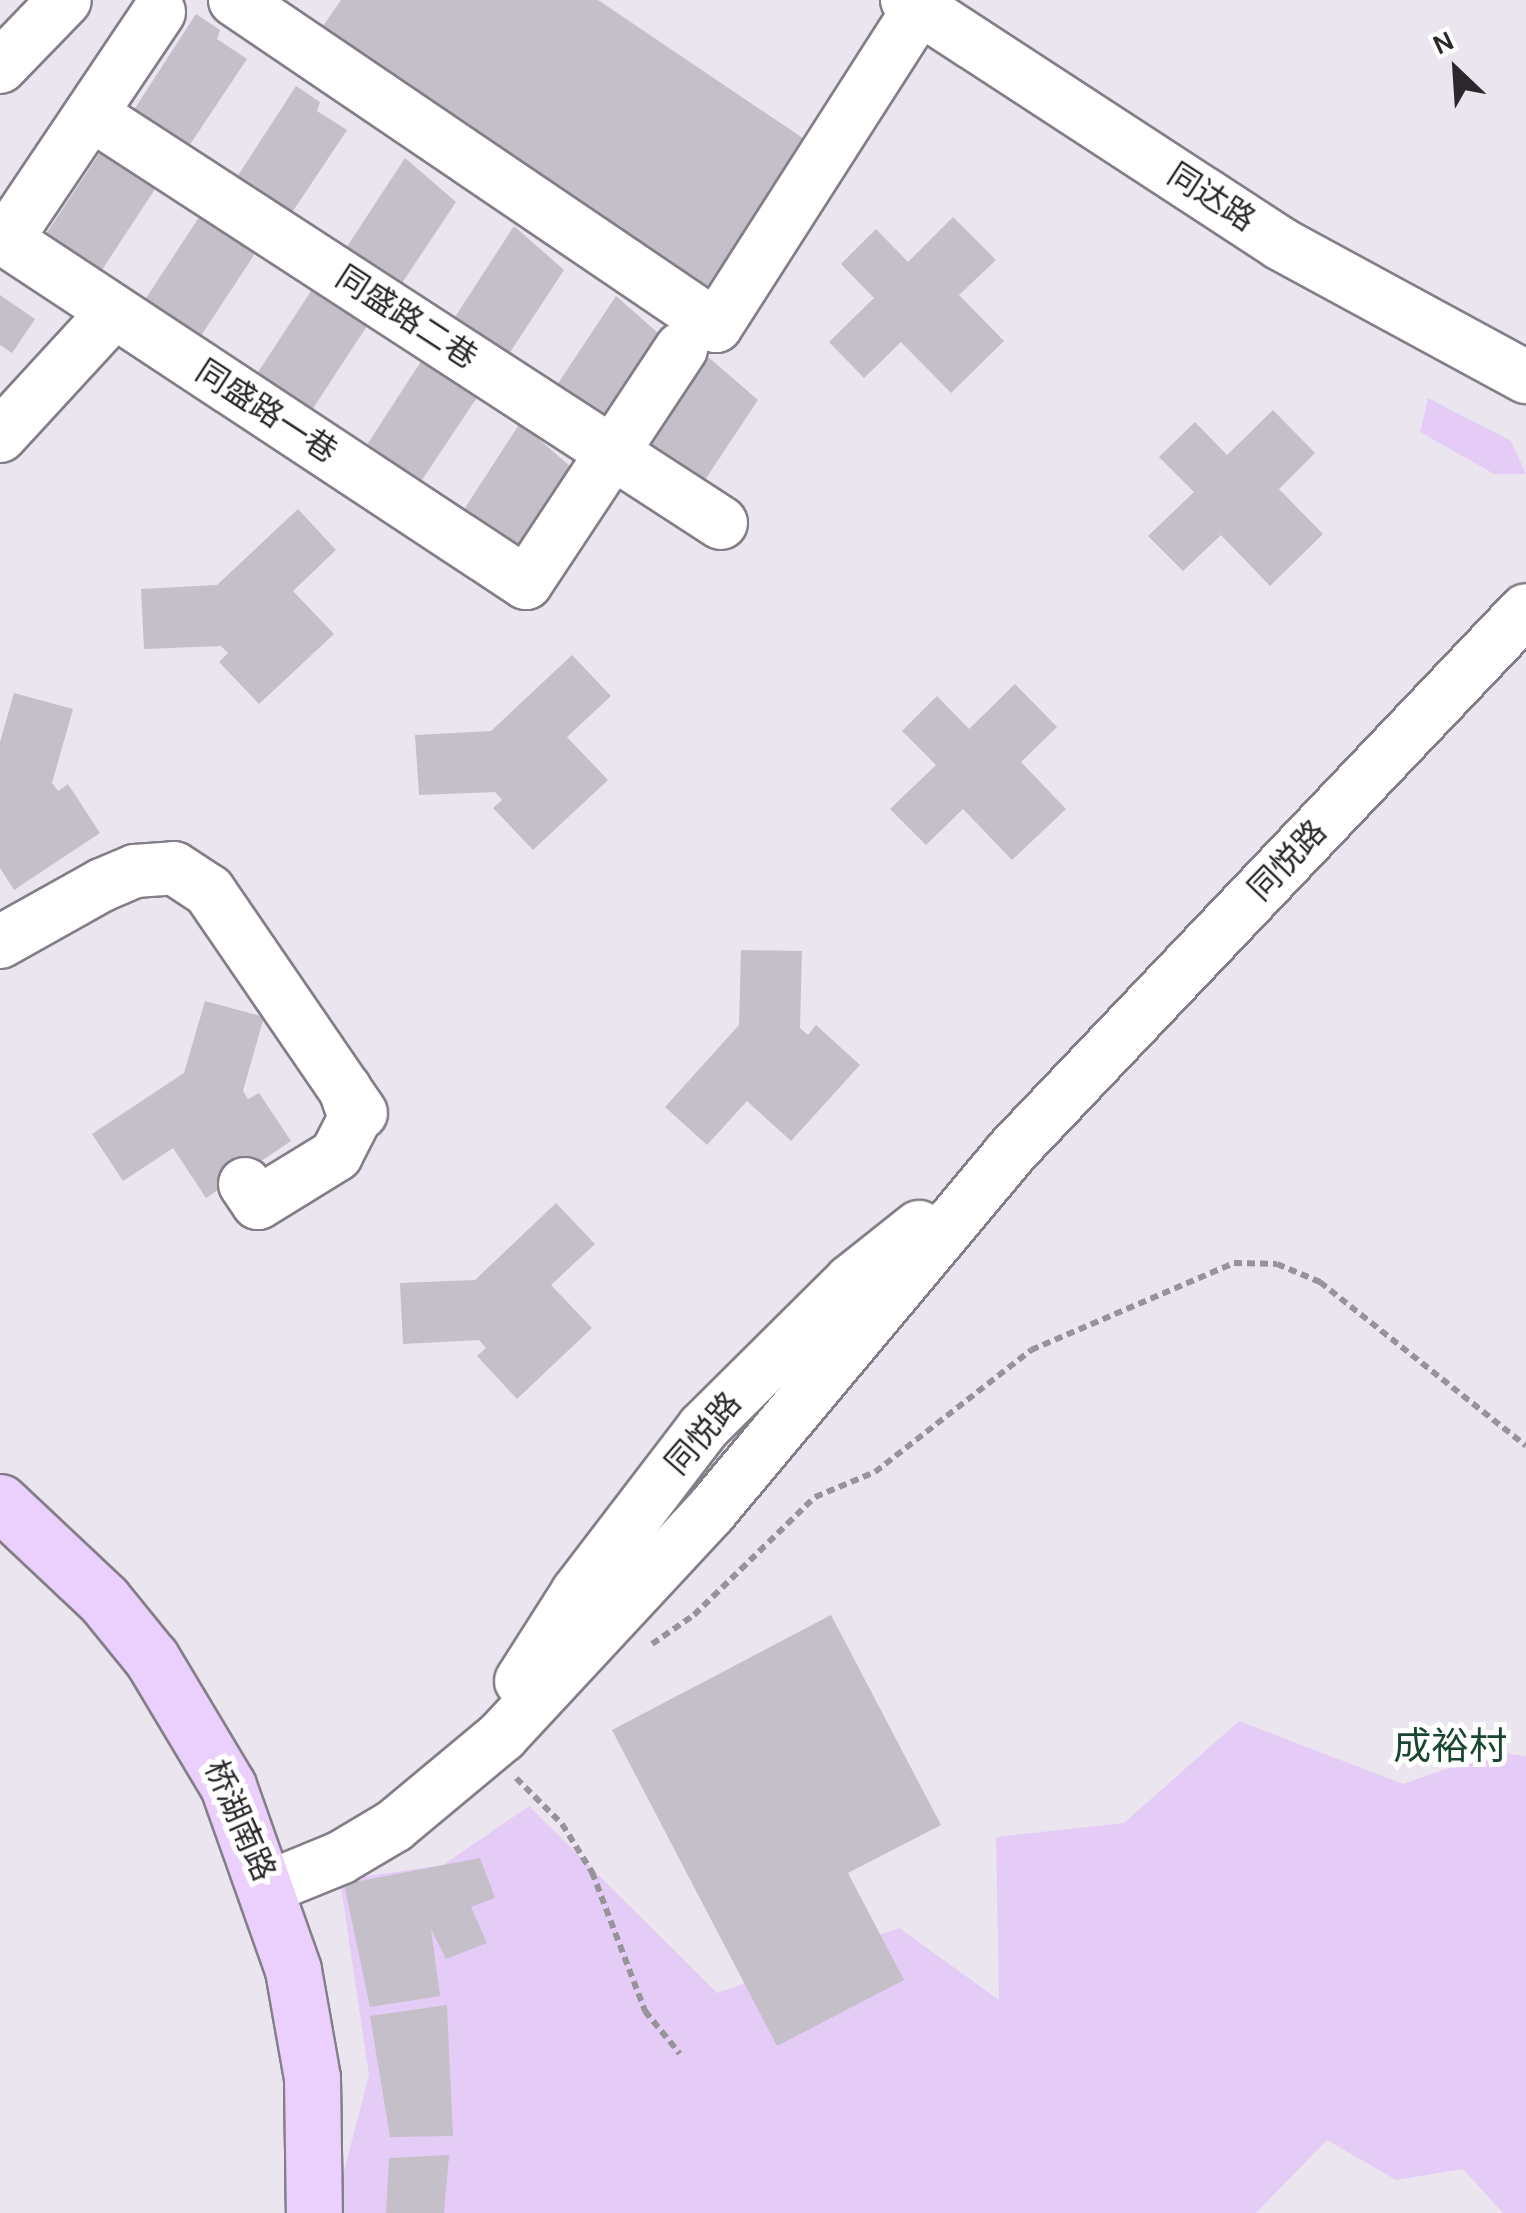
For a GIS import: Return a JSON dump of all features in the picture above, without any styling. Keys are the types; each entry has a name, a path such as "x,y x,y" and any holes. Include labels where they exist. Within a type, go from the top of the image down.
{"main road":[{"name":"桥湖南路","path":"0,1502 104,1600 152,1660 228,1786 269,1887 293,1970 312,2078 314,2213"}],"street":[{"path":"0,66 65,0"},
{"path":"235,0 716,326 913,4"},
{"name":"同达路","path":"913,4 1281,244 1526,377"},
{"path":"91,114 159,12"},
{"name":"同盛路一巷","path":"91,114 6,240 526,582 612,453"},
{"name":"同盛路二巷","path":"91,114 721,523"},
{"path":"0,436 114,312"},
{"path":"612,453 680,350"},
{"name":"同悦路","path":"269,1887 367,1842 473,1763 576,1593 703,1428 852,1281 1010,1154 1526,610"},
{"path":"0,942 118,878 174,868 209,891 353,1101 354,1118 336,1155 258,1203 245,1184"}],"path":[{"path":"645,1649 694,1616 815,1497 875,1472 1031,1350 1234,1262 1277,1264 1320,1282 1526,1446"},
{"path":"473,1763 562,1824 615,1920 645,2012 680,2054"}],"shaded area":[{"path":"1428,398 1511,441 1526,474 1494,474 1420,432"},
{"path":"1239,1721 1403,1784 1494,1752 1526,1756 1526,2213 1503,2213 1463,2169 1396,2180 1327,2140 1256,2213 333,2213 369,2075 340,1880 443,1865 529,1806 717,1993 899,1928 999,2000 996,1837 1124,1823"}],"building":[{"path":"341,0 598,0 816,147 708,306 314,39"},
{"path":"196,14 220,30 217,39 247,59 189,146 162,127 156,137 128,119"},
{"path":"296,86 320,102 317,111 347,130 289,217 228,191"},
{"path":"105,145 128,160 126,170 155,189 98,276 36,249"},
{"path":"405,158 456,202 398,289 337,262"},
{"path":"205,208 256,252 199,339 137,312"},
{"path":"953,217 996,260 959,295 1004,341 951,393 901,342 864,378 829,342 874,298 841,264 876,229 908,262"},
{"path":"514,226 564,270 507,357 446,331"},
{"path":"317,282 367,326 310,413 249,386"},
{"path":"0,295 35,319 12,353 0,345"},
{"path":"616,296 666,340 608,427 547,400"},
{"path":"429,349 480,393 422,480 395,463 388,472 361,454"},
{"path":"707,356 758,400 701,486 639,460"},
{"path":"1273,410 1315,453 1279,489 1323,534 1270,586 1221,535 1183,571 1148,536 1194,492 1159,457 1195,422 1227,455"},
{"path":"520,423 571,467 514,554 452,528"},
{"path":"298,509 336,550 293,591 334,634 259,704 219,662 228,653 221,646 144,649 141,589 217,585"},
{"path":"572,655 611,696 567,737 608,780 533,850 493,808 502,800 495,792 419,795 415,735 491,731"},
{"path":"1015,684 1057,727 1021,762 1066,809 1012,860 963,809 926,845 890,809 936,765 902,731 937,696 969,729"},
{"path":"14,693 73,709 52,783 58,791 68,784 100,833 14,890 0,868 0,742"},
{"path":"741,950 802,951 800,1028 808,1035 816,1025 860,1065 791,1141 747,1101 707,1145 665,1107 739,1025"},
{"path":"205,1001 264,1017 243,1091 248,1099 259,1093 291,1141 206,1198 173,1148 123,1181 92,1134 184,1073"},
{"path":"556,1203 595,1244 551,1285 592,1328 517,1399 477,1356 486,1348 479,1340 403,1344 400,1283 475,1280"},
{"path":"831,1615 941,1825 848,1873 904,1980 777,2046 612,1730"},
{"path":"480,1858 495,1898 471,1907 487,1943 446,1959 431,1929 440,1996 370,2007 344,1884"},
{"path":"447,2005 453,2136 390,2137 370,2016"},
{"path":"449,2155 444,2213 386,2213 389,2158"}],"district":[{"name":"成裕村","path":"1450,1747"}]}
